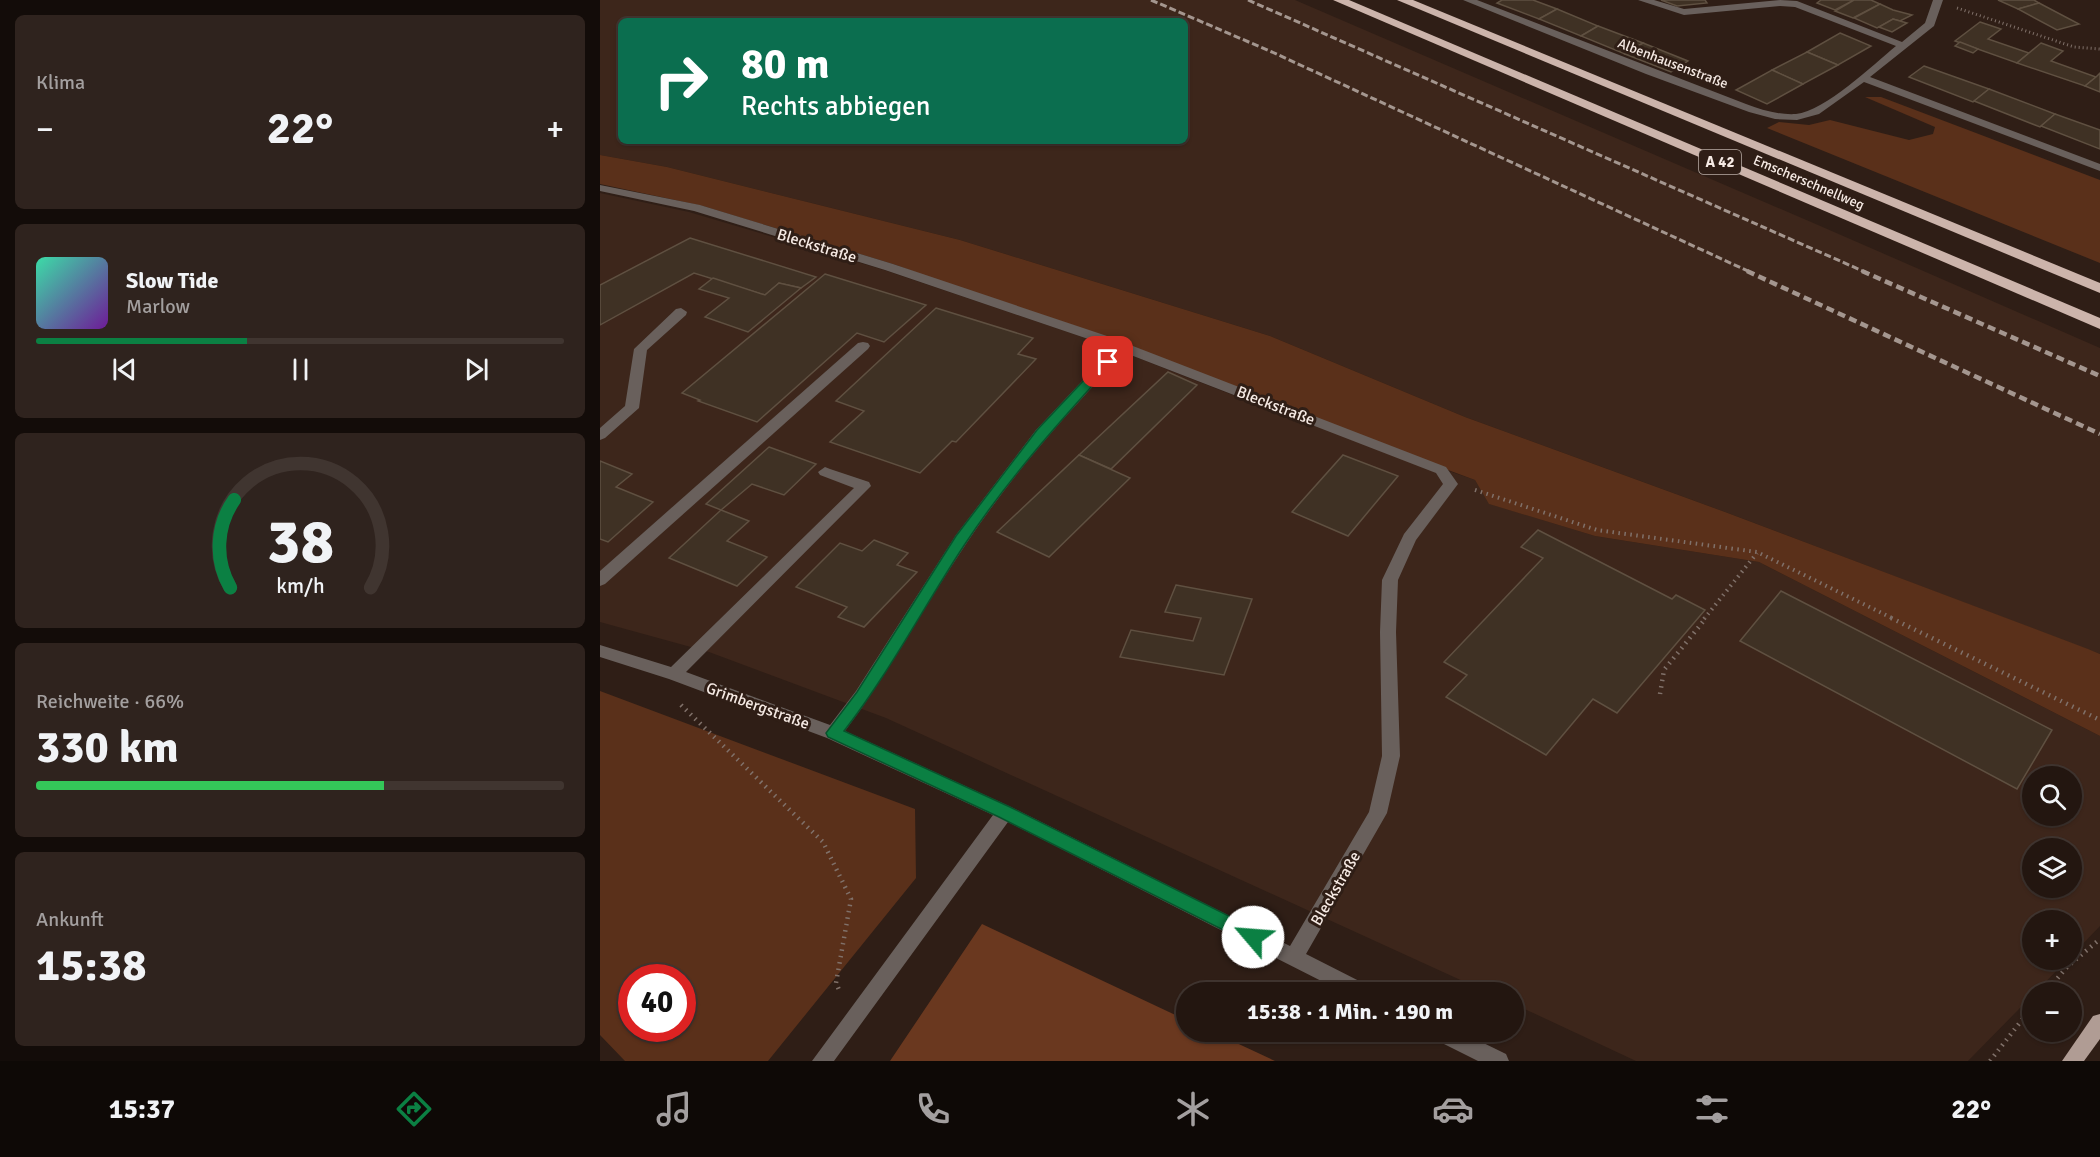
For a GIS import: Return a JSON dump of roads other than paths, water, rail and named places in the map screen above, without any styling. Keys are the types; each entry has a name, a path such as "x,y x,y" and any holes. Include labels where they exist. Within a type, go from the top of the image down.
{"highway":[{"name":"Emscherschnellweg","path":"1339,0 2100,324"},
{"name":"Emscherschnellweg","path":"1403,0 2100,288"}],"main road":[{"path":"2072,1061 2100,1023"}],"street":[{"name":"Albenhausenstraße","path":"1468,0 1680,83 1764,113 1795,118 1818,111 1904,46 1930,24 1938,1"},
{"path":"1643,0 1684,12 1780,3 1797,4 1904,46"},
{"path":"1863,78 2100,168"},
{"name":"Bleckstraße","path":"600,188 696,208 889,267 1102,339 1441,470 1450,484 1409,538 1390,580 1388,632 1391,756 1378,813 1294,958"},
{"path":"600,435 632,408 641,349 681,312"},
{"path":"600,580 863,346"},
{"path":"833,733 862,696 961,539 1041,433 1108,362"},
{"path":"674,674 864,486 825,472"},
{"name":"Grimbergstraße","path":"600,651 674,674 833,733 1005,812 1342,982"},
{"path":"822,1061 1005,812"},
{"path":"1461,1042 1499,1061"}],"railway":[{"path":"1151,0 1272,52 1750,272"},
{"path":"1248,0 1865,272"},
{"path":"1747,271 2100,434"},
{"path":"1862,271 2100,376"}]}
